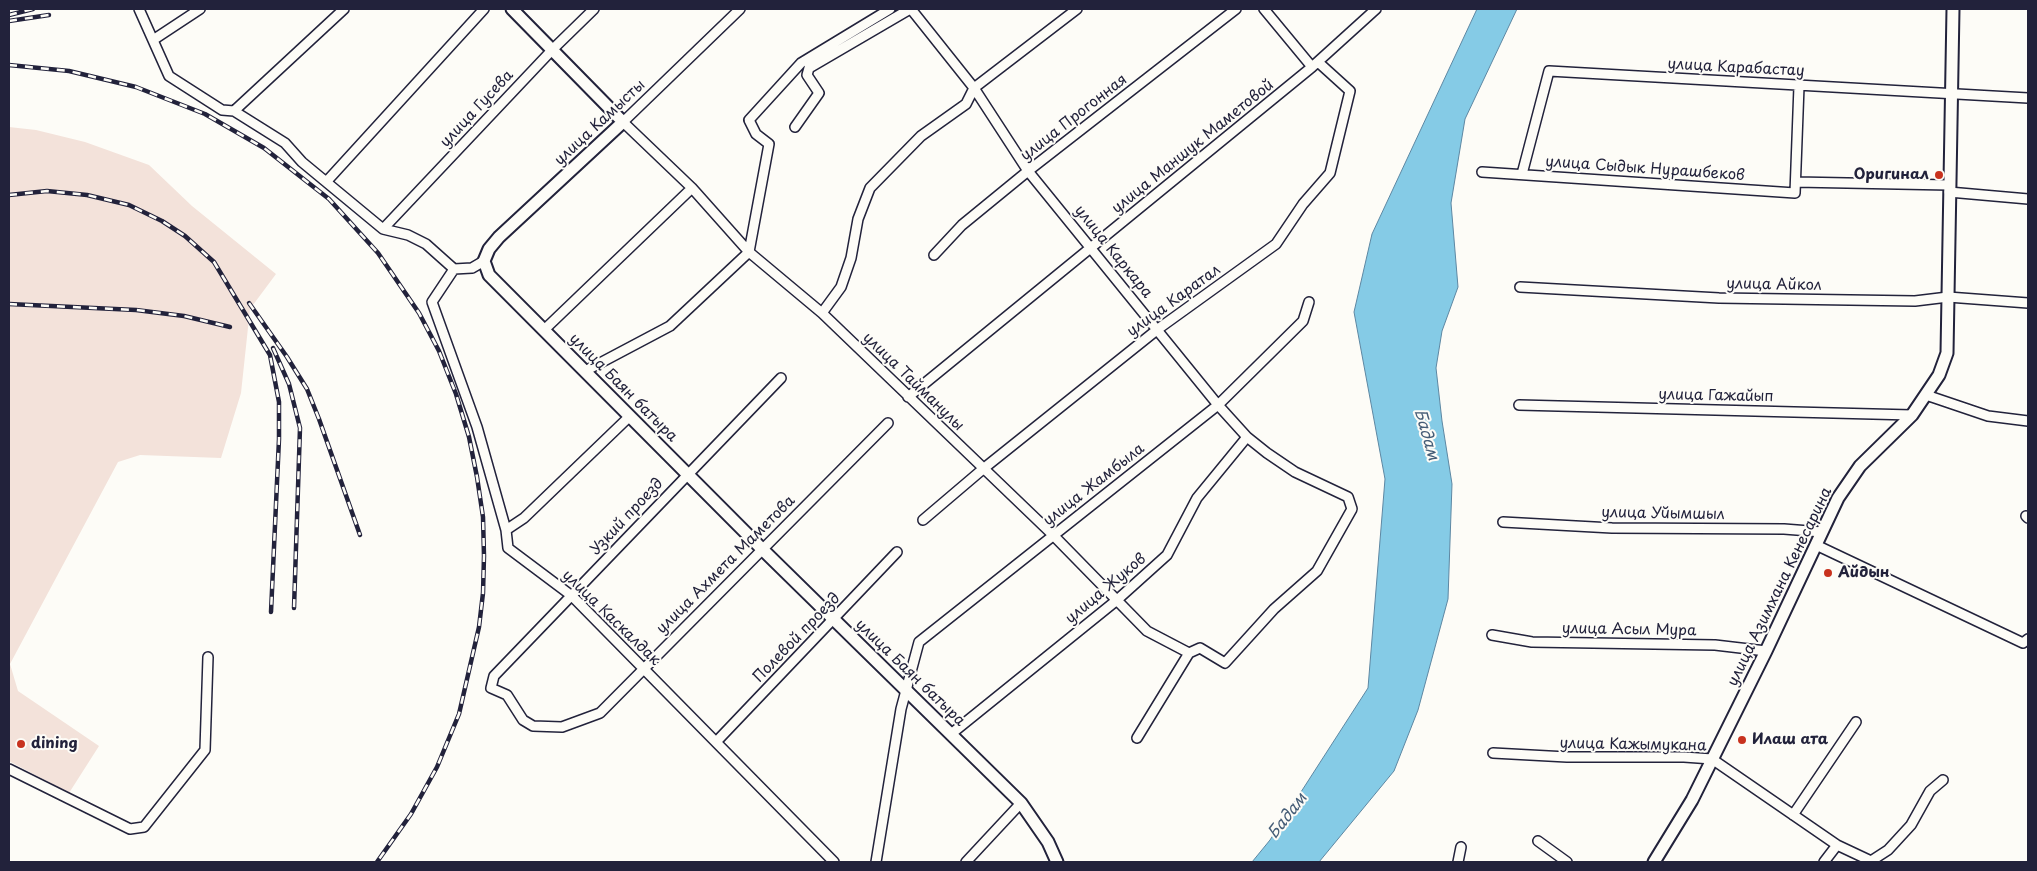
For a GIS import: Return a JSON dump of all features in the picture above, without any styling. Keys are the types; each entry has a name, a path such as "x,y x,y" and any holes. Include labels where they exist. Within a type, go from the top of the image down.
{"street":[{"path":"140,9 169,76 222,110 234,111 285,143 302,162 382,229 408,235 426,244 454,269 472,268 484,261"},
{"path":"153,40 200,9"},
{"path":"234,111 344,9"},
{"path":"327,181 484,9"},
{"path":"512,9 623,122"},
{"name":"улица Гусева","path":"382,229 552,49 594,9"},
{"name":"улица Камысты","path":"484,261 499,236 623,122 740,9"},
{"path":"585,371 670,326 749,252 769,144 756,134 749,120 801,63 890,9"},
{"path":"795,127 819,93 807,75 809,68 910,9"},
{"name":"улица Каркара","path":"910,9 974,88 1028,171 1218,405 1247,437 1295,472 1348,497 1352,509 1317,571 1274,609 1225,663 1200,648 1188,653"},
{"path":"822,313 841,287 851,258 858,219 870,188 921,136 966,104 974,88 1078,9"},
{"name":"улица Прогонная","path":"934,255 962,225 1028,171 1236,9"},
{"path":"1264,9 1315,65"},
{"name":"улица Маншук Маметовой","path":"908,397 1315,65 1376,9"},
{"name":"улица Азимхана Кенесарина","path":"1654,862 1692,800 1766,651 1838,498 1860,466 1912,415 1940,375 1947,353 1950,92 1953,9"},
{"name":"улица Каратал","path":"923,520 983,469 1158,329 1276,244 1303,204 1330,172 1350,91 1315,65"},
{"name":"улица Карабастау","path":"1522,174 1549,71 1799,86 1950,92 2028,98"},
{"path":"1799,86 1796,182 1949,189 2028,198"},
{"name":"улица Тайманулы","path":"623,122 692,188 749,252 822,313 1053,535 1147,631 1188,653"},
{"name":"улица Сыдык Нурашбеков","path":"1482,172 1795,192 1796,182"},
{"path":"544,330 692,188"},
{"name":"улица Баян батыра","path":"484,261 489,275 906,692 1021,803 1048,842 1057,862"},
{"name":"улица Каскалдак","path":"454,269 432,302 477,427 506,530 508,548 572,596 834,862"},
{"name":"улица Айкол","path":"1520,287 1719,298 1915,301 1948,297 2028,303"},
{"name":"улица Жамбыла","path":"876,862 901,709 919,642 1218,405 1303,321 1309,302"},
{"name":"Узкий проезд","path":"494,676 781,378"},
{"path":"1926,395 1988,416 2028,421"},
{"name":"улица Гажайып","path":"1519,405 1912,415"},
{"path":"506,530 524,518 630,416"},
{"name":"улица Ахмета Маметова","path":"494,676 491,688 507,695 523,720 533,726 562,727 600,713 888,423"},
{"name":"улица Жуков","path":"951,734 1117,600 1167,555 1197,498 1247,437"},
{"name":"улица Уйымшыл","path":"1503,522 1612,528 1784,529 1822,532"},
{"path":"1816,545 2023,643 2028,639"},
{"name":"Полевой проезд","path":"716,742 897,552"},
{"name":"улица Асыл Мура","path":"1492,635 1532,642 1716,646 1766,651"},
{"path":"1137,738 1188,653"},
{"path":"9,769 130,829 144,827 205,750 208,657"},
{"path":"1793,815 1856,722"},
{"name":"улица Кажымукана","path":"1493,753 1566,757 1712,759 1836,845 1871,861 1899,839 1911,825 1930,791 1943,780"},
{"path":"966,862 1021,803"},
{"path":"1538,841 1567,862"},
{"path":"1824,862 1836,845"},
{"path":"1458,862 1460,848"}],"shaded area":[{"path":"9,127 36,130 85,142 149,165 192,206 276,274 250,309 241,393 221,458 140,455 118,462 10,664 18,691 99,746 69,793 9,761"}],"water":[{"name":"Бадам","path":"1477,9 1517,9 1465,119 1451,203 1458,287 1442,331 1436,368 1452,484 1448,599 1418,710 1394,771 1319,862 1252,862 1270,840 1368,688 1385,479 1354,312 1372,234"}],"railway":[{"path":"9,15 33,9"},
{"path":"9,21 49,15"},
{"path":"9,65 69,71 136,87 205,114 264,148 329,199 378,253 419,313 439,351 456,394 469,437 483,517 483,593 479,627 459,714 437,767 411,814 377,862"},
{"path":"9,195 47,191 87,195 129,205 162,221 185,236 214,262 270,355 279,402 271,612"},
{"path":"249,303 307,389 360,535"},
{"path":"9,304 136,310 184,316 230,327"},
{"path":"273,348 289,384 300,428 294,608"}],"place":[{"name":"Оригинал","path":"1939,175"},
{"name":"Айдын","path":"1828,573"},
{"name":"Илаш ата","path":"1742,740"},
{"name":"dining","path":"21,744"}]}
